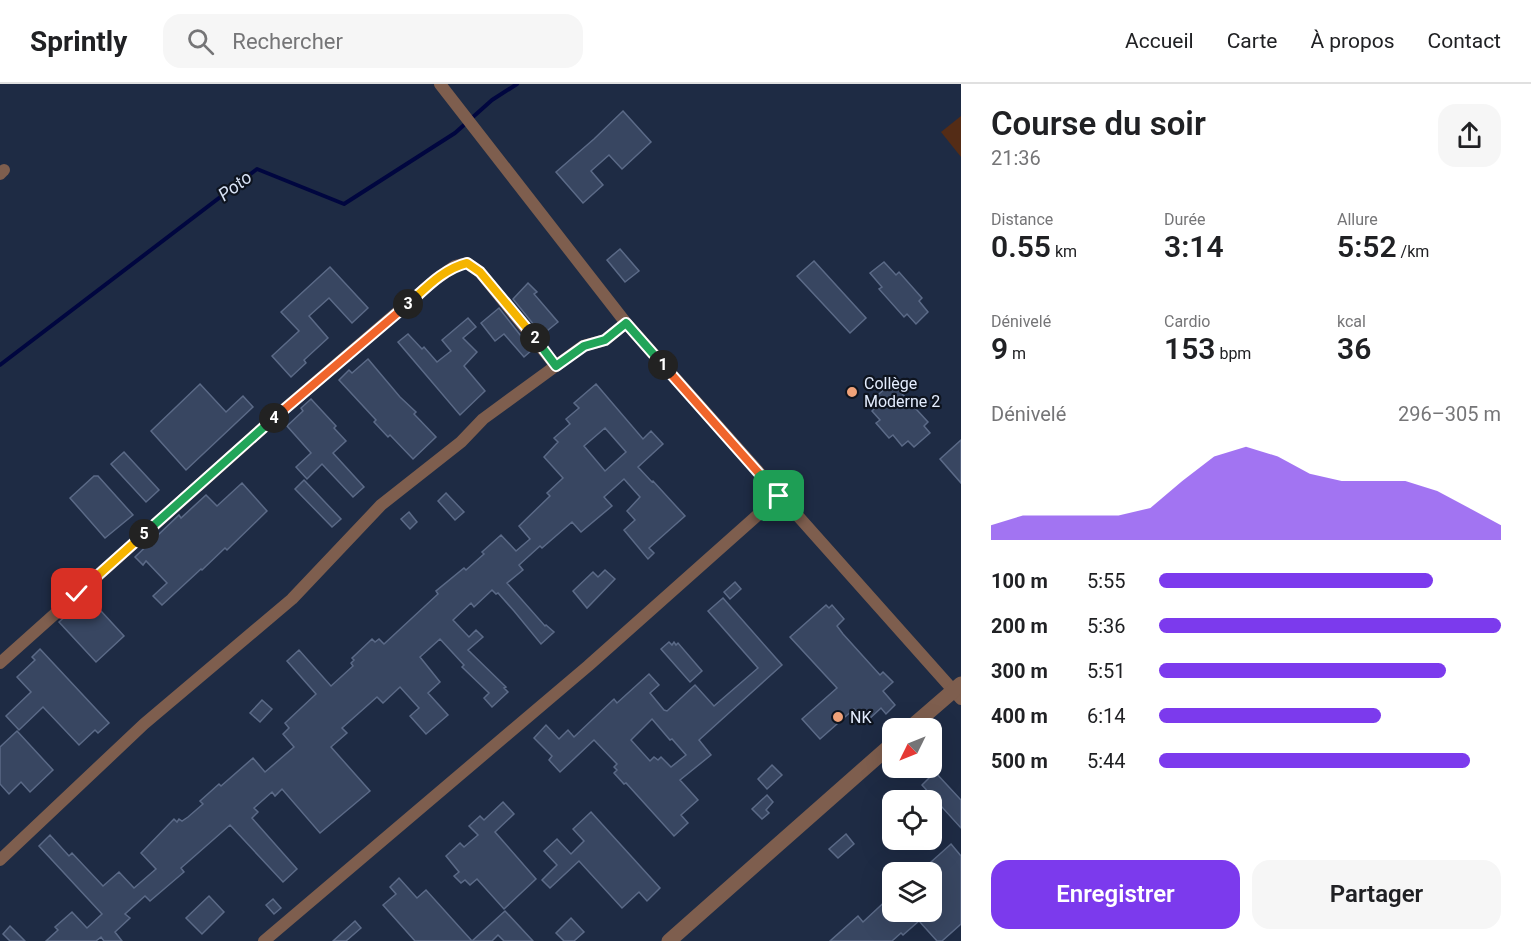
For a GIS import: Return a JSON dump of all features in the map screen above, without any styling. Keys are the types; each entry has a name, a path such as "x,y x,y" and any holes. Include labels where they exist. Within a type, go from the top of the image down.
{"street":[{"path":"440,84 626,323 779,496 958,691 923,718"},
{"path":"0,663 274,418 436,279 455,266 467,263 480,272 556,366"},
{"path":"0,860 144,724 292,598 381,504 461,442 483,419 584,346 605,340 626,323"},
{"path":"264,941 588,666 779,496"},
{"path":"669,941 882,753"}],"shaded area":[{"path":"961,116 961,157 941,132"}],"building":[{"path":"623,111 651,142 622,169 609,155 591,171 603,185 583,203 556,172"},
{"path":"620,249 639,271 625,282 607,260"},
{"path":"814,261 866,318 850,333 797,276"},
{"path":"884,262 896,275 899,272 922,298 919,301 928,312 916,324 907,314 904,317 879,289 882,287 870,273"},
{"path":"330,267 368,308 352,323 329,298 309,316 328,338 304,360 306,363 291,377 272,356 299,331 281,312"},
{"path":"528,283 537,292 534,294 558,322 542,335 513,299"},
{"path":"499,308 532,350 524,357 504,334 495,341 481,323"},
{"path":"468,318 476,327 463,338 477,352 464,366 485,391 460,415 398,342 408,334 437,362 451,351 442,340"},
{"path":"368,359 436,437 413,459 390,435 388,437 374,422 376,420 339,380 349,370 352,373"},
{"path":"200,384 226,412 243,396 253,407 186,470 151,431"},
{"path":"596,384 643,439 651,431 663,444 638,467 685,516 649,548 654,553 648,559 624,530 635,520 627,511 640,497 624,479 604,497 612,506 581,532 572,522 519,565 523,570 507,583 545,626 554,632 541,644 498,593 492,590 474,607 471,603 453,620 469,637 476,630 483,637 468,650 506,687 504,688 508,692 492,707 484,698 489,693 462,667 464,665 440,639 420,657 440,682 428,693 448,715 426,734 410,716 419,708 400,687 383,703 377,697 342,728 347,733 331,747 370,791 320,833 282,789 275,796 272,792 254,808 258,812 252,818 297,869 283,882 230,825 181,868 184,872 150,901 145,896 125,914 130,918 115,932 122,941 104,941 101,937 96,941 46,941 58,930 55,927 72,912 87,928 102,914 39,846 50,835 69,856 72,853 103,886 119,872 134,888 156,869 141,853 174,819 177,822 179,819 182,821 188,817 203,804 200,801 253,758 265,772 294,747 283,734 289,728 285,723 316,694 287,661 299,650 331,686 353,666 352,658 372,639 375,642 379,639 384,644 438,594 436,591 464,568 466,570 501,535 516,551 530,539 519,526 550,496 547,493 563,478 544,457 558,442 554,438 570,424 566,419 579,408 574,403","holes":["605,428 626,452 605,471 584,446"]},
{"path":"894,385 928,422 924,426 930,433 914,447 908,441 902,446 893,435 889,438 876,423 880,420 872,411 877,406 872,400 887,387 889,389"},
{"path":"311,399 336,426 334,428 346,441 333,453 364,487 353,497 322,464 307,479 296,467 311,453 287,426 303,411 301,408"},
{"path":"961,440 961,483 940,459"},
{"path":"124,452 159,490 146,502 111,464"},
{"path":"94,476 98,476 133,515 105,538 70,498"},
{"path":"304,480 341,519 332,527 295,489"},
{"path":"242,483 267,511 227,550 225,548 162,605 153,596 167,583 146,561 143,565 135,557 179,515 181,518 206,495 217,506"},
{"path":"446,493 464,512 455,520 438,501"},
{"path":"409,512 417,522 410,529 401,519"},
{"path":"605,570 615,579 587,608 573,591 593,572 598,577"},
{"path":"735,582 741,589 730,599 724,592"},
{"path":"89,598 124,636 96,662 59,622 68,614 70,616"},
{"path":"723,598 782,665 699,740 711,755 680,780 698,800 681,815 688,823 674,836 614,773 617,770 614,767 617,764 594,740 560,772 549,760 552,756 534,738 546,725 559,739 568,730 574,737 614,699 617,703 649,674 659,685 650,693 664,710 667,711 695,685 714,706 758,668 708,611","holes":["652,719 670,740 672,739 686,755 671,767 661,757 658,760 654,757 650,761 631,740"]},
{"path":"826,605 829,608 832,605 844,619 837,626 843,634 880,675 883,672 893,682 883,691 895,705 886,714 881,708 866,722 854,709 820,739 802,719 837,688 790,637"},
{"path":"669,642 672,645 674,642 676,645 678,643 702,671 690,682 661,649"},
{"path":"40,649 109,723 98,733 95,730 79,745 43,707 19,730 6,716 31,692 17,677 35,660 32,657"},
{"path":"262,700 272,709 260,722 250,713"},
{"path":"17,731 53,770 30,792 21,782 9,794 0,784 0,747"},
{"path":"772,765 782,775 767,789 758,779"},
{"path":"929,778 941,778 961,800 961,828 942,807 942,790 927,790 922,785"},
{"path":"767,795 773,802 766,810 769,813 762,819 752,809"},
{"path":"503,802 514,814 495,832 536,879 504,909 477,879 470,885 465,880 461,883 454,876 459,872 446,856 460,843 464,847 478,835 469,826 480,816 484,820"},
{"path":"591,812 660,888 647,901 639,892 622,908 579,861 550,888 542,880 557,865 544,851 557,839 571,854 584,841 573,829"},
{"path":"846,834 854,844 838,858 829,849"},
{"path":"951,844 961,856 961,924 942,941 937,941 920,922 942,922 942,862 931,862"},
{"path":"399,878 417,898 426,890 472,941 415,941 383,905 396,894 390,887"},
{"path":"209,896 224,912 202,934 186,918"},
{"path":"273,899 281,908 274,914 266,905"},
{"path":"882,904 882,922 918,922 892,941 830,941 858,916 863,922"},
{"path":"505,911 533,941 504,941 498,935 492,941 472,941"},
{"path":"571,918 584,932 574,941 564,941 556,933"},
{"path":"355,921 361,928 346,941 333,941"},
{"path":"10,926 25,941 10,941 3,934"}],"waterway":[{"name":"Poto","path":"0,365 257,169 344,204 455,133 492,100 517,84"}],"place":[{"name":"Collège Moderne 2","path":"852,392"},
{"name":"NK","path":"838,717"}],"route":[{"path":"77,594 274,418 436,279 455,266 467,263 480,272 556,366 584,346 605,340 626,323 779,496"}]}
